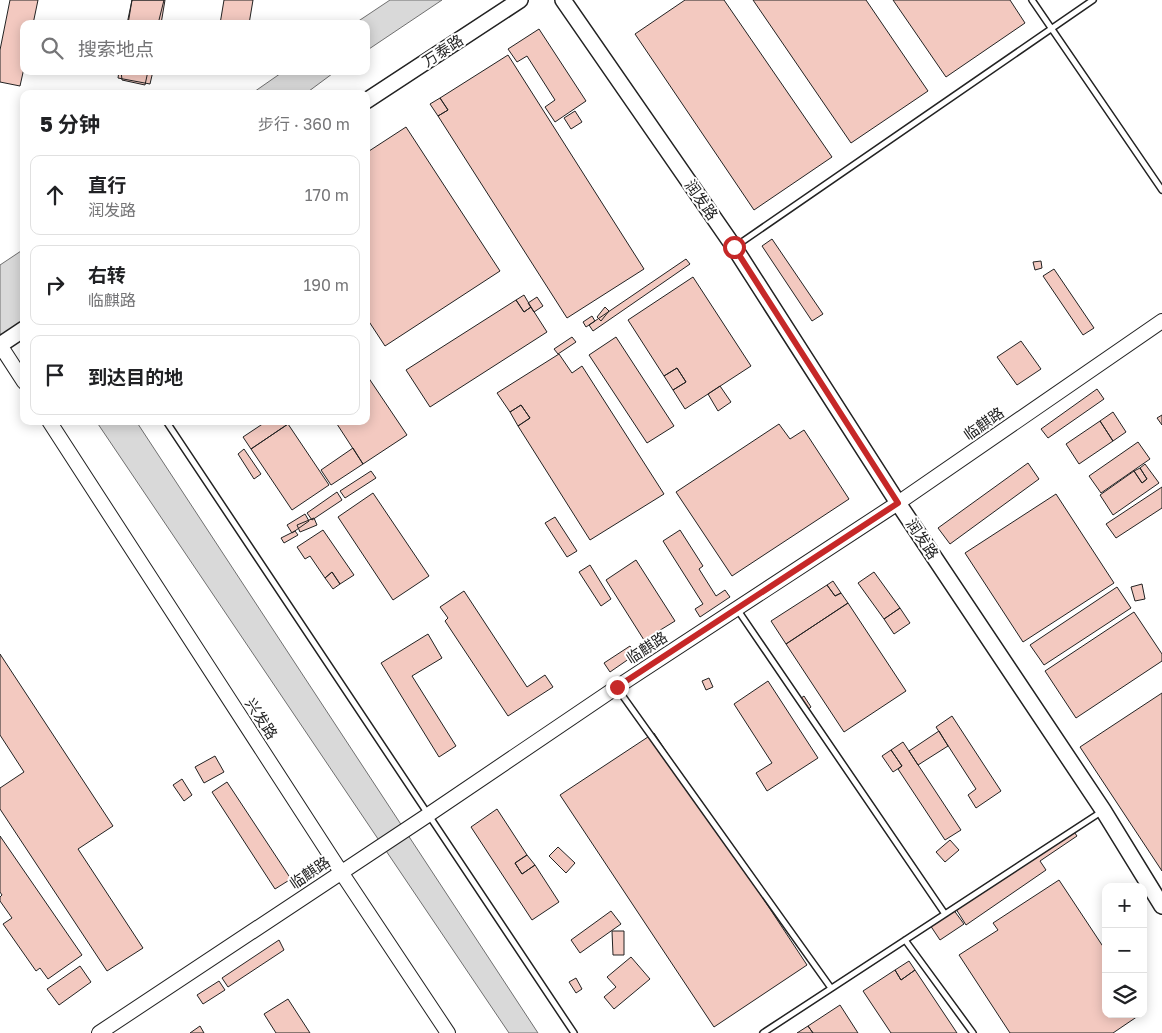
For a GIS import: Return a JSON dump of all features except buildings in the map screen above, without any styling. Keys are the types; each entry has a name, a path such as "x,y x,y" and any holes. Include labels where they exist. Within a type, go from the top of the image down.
{"main road":[{"name":"万泰路","path":"370,98 520,0"},
{"name":"润发路","path":"563,0 734,247 898,503 1103,810 1162,906"},
{"path":"0,345 20,332"}],"street":[{"name":"临麒路","path":"99,1033 617,687 898,503 1162,321"},
{"path":"0,345 20,376"},
{"name":"兴发路","path":"52,425 341,872 448,1033"}],"lane":[{"path":"1032,0 1162,190"},
{"path":"734,247 1094,0"},
{"path":"169,425 574,1033"},
{"path":"737,609 945,914"},
{"path":"617,687 831,988"},
{"path":"763,1033 1103,810"},
{"path":"904,940 973,1033"}],"shaded area":[{"path":"390,0 442,0 370,48 370,20 360,20"},
{"path":"278,75 331,75 310,90 257,90"},
{"path":"20,252 20,339 0,334 0,265"},
{"path":"99,425 139,425 538,1033 509,1033"}],"route":[{"path":"617,687 898,503 734,247"}]}
